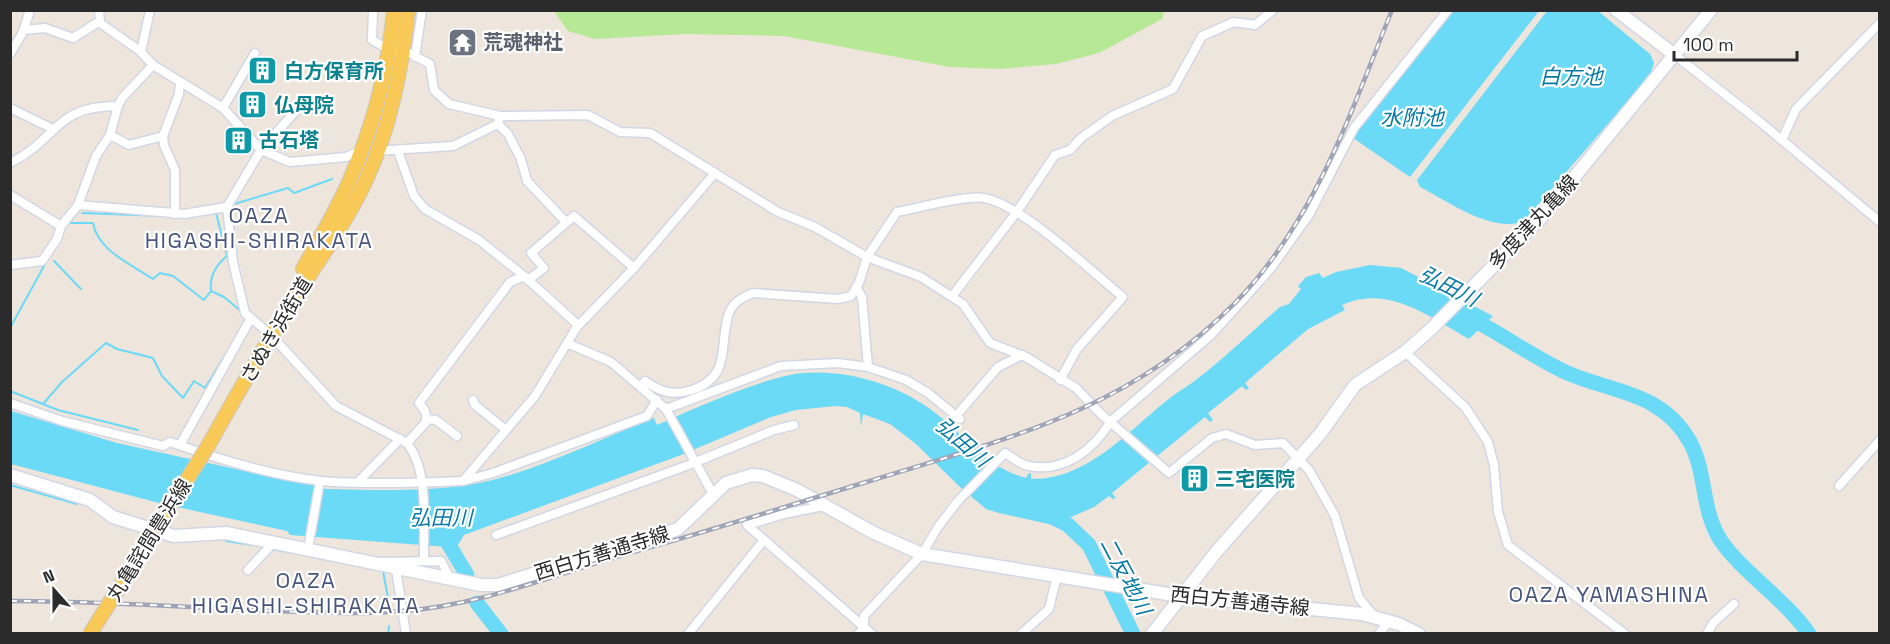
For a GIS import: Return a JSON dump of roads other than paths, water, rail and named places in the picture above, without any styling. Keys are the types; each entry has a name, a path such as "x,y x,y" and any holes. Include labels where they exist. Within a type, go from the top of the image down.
{"main road":[{"name":"さぬき浜街道","path":"394,10 403,52"},
{"name":"さぬき浜街道","path":"208,446 271,335 346,216 378,151 391,113 403,52 408,10"},
{"path":"1616,10 1676,56"},
{"name":"多度津丸亀線","path":"1154,630 1180,596 1320,434 1354,385 1405,352 1431,329 1540,219 1676,56 1711,10"},
{"path":"271,335 348,184 378,102 403,52"},
{"name":"丸亀詫間豊浜線","path":"90,633 208,446"},
{"name":"西白方善通寺線","path":"10,475 90,500 113,517 142,528 174,536 226,533 270,546 309,547 376,562 396,569 481,585 498,585 678,530 712,494 740,477 763,476 797,490 824,506 922,554 1180,596 1233,599 1376,617 1419,633"}],"street":[{"path":"10,54 24,30 30,10"},
{"path":"99,10 100,21 141,52 153,65 223,108 261,150 290,162 346,157 362,150 398,151 415,147 453,146 480,135 499,120"},
{"path":"141,52 150,10"},
{"path":"373,10 372,40 430,64 431,81 440,98 449,104 499,120 588,115 620,132 650,133 778,212 815,227 867,257 921,277 953,295 971,314 990,343 1022,355 1076,388 1168,473 1212,438 1226,434 1255,445 1283,443 1309,470 1335,516 1359,598 1376,617"},
{"path":"403,52 422,10"},
{"path":"953,295 1016,213 1055,155 1070,150 1080,138 1112,116 1173,89 1202,36 1234,22 1256,25 1273,10"},
{"path":"865,631 864,616 885,590 922,554 938,527 957,502 1005,453 1030,467 1055,465 1089,450 1111,421 1211,335 1271,268 1309,215 1354,128 1448,10"},
{"path":"24,30 45,28 73,38 100,21"},
{"path":"1782,140 1796,109 1880,22"},
{"path":"223,108 255,53"},
{"path":"1676,56 1880,222"},
{"path":"10,265 42,261 57,239 61,226 78,205 96,156 110,135 122,98 153,65"},
{"path":"175,214 175,170 164,145 163,136 179,94 180,83"},
{"path":"301,105 261,150 227,207 233,262 245,313 271,335 336,406 403,441 415,453 421,483 424,560"},
{"path":"10,163 35,148 66,116 86,108 118,106"},
{"path":"10,108 53,129"},
{"path":"499,120 521,159 527,182 566,222"},
{"path":"110,135 129,145 163,136"},
{"path":"398,151 414,196 425,209 479,240 526,278 578,326 535,396 463,481"},
{"path":"575,329 634,268 715,173"},
{"path":"10,195 61,226"},
{"path":"641,386 645,381 666,393 684,392 705,385 718,372 729,314 734,304 742,297 753,293 838,299 851,296 867,257 897,212 984,198 1016,213 1052,237 1123,297 1077,349 1060,380"},
{"path":"78,205 175,214 227,207"},
{"path":"426,419 419,403 441,370 479,325 510,282 526,278 544,268 531,253 574,216 634,268"},
{"path":"856,287 862,297 868,368"},
{"path":"180,445 251,318"},
{"path":"569,344 611,362 666,409 712,494"},
{"path":"1405,352 1465,407 1488,442 1494,465 1497,512 1508,545 1625,633"},
{"path":"666,409 781,366 838,363 868,368 906,380 928,393 958,417 999,367 1022,355"},
{"path":"473,400 507,430"},
{"path":"10,403 111,434 163,446 170,442 216,458 320,484 359,481 421,483 463,481 493,473 647,416 657,400"},
{"path":"359,481 426,419 436,420 457,436"},
{"path":"495,535 693,460 794,425"},
{"path":"1839,486 1880,440"},
{"path":"309,547 320,484"},
{"path":"824,506 788,513 747,525 865,631"},
{"path":"688,633 764,540"},
{"path":"248,570 270,546"},
{"path":"376,562 441,561 450,578"},
{"path":"396,569 406,633"},
{"path":"1021,633 1049,609 1057,576"},
{"path":"1707,633 1713,623 1734,604"},
{"path":"1379,633 1389,621"}],"water":[{"name":"水附池","path":"1450,11 1539,11 1410,177 1353,138 1355,131"},
{"name":"白方池","path":"1547,11 1598,11 1650,54 1654,63 1650,75 1524,221 1511,224 1484,220 1420,187 1417,180"},
{"name":"弘田川","path":"1370,265 1401,268 1493,316 1469,339 1424,313 1392,301 1376,298 1342,305 1345,310 1308,329 1245,383 1249,388 1246,390 1242,386 1208,413 1213,420 1210,422 1205,417 1112,493 1116,498 1109,496 1094,507 1053,525 986,509 916,444 890,424 863,414 861,427 860,413 847,407 835,406 796,410 771,417 681,455 464,535 458,545 448,547 290,535 287,531 159,503 11,464 11,411 117,443 285,480 318,481 325,489 432,489 468,485 490,481 537,466 654,418 657,425 758,384 790,375 827,373 866,379 903,393 934,412 1000,467 1026,478 1031,473 1031,479 1052,477 1089,462 1123,438 1170,398 1218,362 1280,307 1289,304 1301,289 1298,286 1306,277 1319,273 1323,278 1336,272"}],"waterway":[{"path":"234,204 288,188 294,193 332,179"},
{"path":"82,213 163,216"},
{"path":"184,218 216,213 227,256 214,271 211,291"},
{"path":"70,223 93,223 96,233 108,249 153,279 160,273 173,276 204,300 211,291 224,297 242,312"},
{"path":"54,261 81,289"},
{"path":"10,328 44,266"},
{"name":"弘田川","path":"1468,317 1563,371 1633,395 1665,412 1690,442 1699,466 1710,517 1721,541 1741,565 1788,609 1809,634"},
{"path":"43,404 62,382 106,343 117,349 153,358 162,376 183,398 194,381 205,388 231,346"},
{"path":"10,391 58,410 138,430"},
{"path":"10,485 77,504"},
{"name":"二反地川","path":"1041,511 1068,525 1089,545 1133,634"},
{"path":"440,530 467,575"},
{"path":"226,541 253,545"},
{"path":"271,549 289,552"},
{"path":"383,571 389,603"},
{"path":"477,603 501,634"},
{"path":"388,634 389,626"}],"railway":[{"path":"10,601 337,613 430,608 486,597 717,528 973,450 1066,416 1110,395 1153,369 1195,339 1235,303 1263,271 1309,202 1328,165 1392,10"}],"place":[{"name":"荒魂神社","path":"462,42"},
{"name":"白方保育所","path":"263,71"},
{"name":"仏母院","path":"253,105"},
{"name":"古石塔","path":"238,140"},
{"name":"三宅医院","path":"1194,479"}],"district":[{"name":"OAZA HIGASHI-SHIRAKATA","path":"259,228"},
{"name":"OAZA HIGASHI-SHIRAKATA","path":"306,592"},
{"name":"OAZA YAMASHINA","path":"1609,594"}]}
